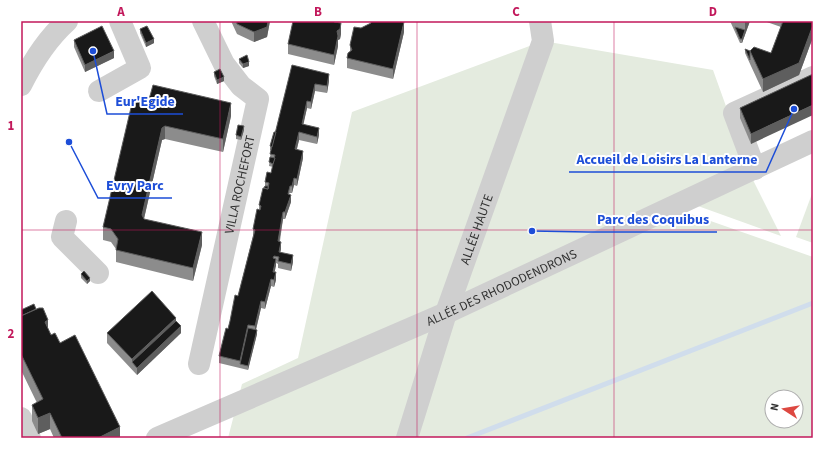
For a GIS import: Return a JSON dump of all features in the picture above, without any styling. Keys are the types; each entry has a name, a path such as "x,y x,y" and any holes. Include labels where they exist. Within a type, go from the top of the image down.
{"lane":[{"path":"21,85 32,61 56,30 67,21"},
{"path":"99,91 140,68 120,21"},
{"name":"VILLA ROCHEFORT","path":"199,364 258,99 241,86 224,64 203,21"},
{"name":"ALLÉE HAUTE","path":"407,438 446,313 543,41 540,21"},
{"path":"755,169 734,114 813,77"},
{"name":"ALLÉE DES RHODODENDRONS","path":"157,438 188,434 813,141"},
{"path":"66,221 62,237 98,273"},
{"path":"21,418 30,438"}],"shaded area":[{"path":"543,41 713,70 746,162 665,205 813,257 813,438 228,438 242,384 298,358 352,112"},
{"path":"753,180 781,236 698,206"},
{"path":"813,191 813,243 796,237"}],"building":[{"path":"236,21 268,21 267,27 254,32 237,24"},
{"path":"293,21 333,21 341,23 340,29 337,31 338,36 334,55 288,44"},
{"path":"371,21 404,22 393,69 347,58 348,53 352,50 350,45 354,27 361,28 371,23"},
{"path":"783,21 813,21 813,25 799,63 763,79 750,51 754,47 771,53"},
{"path":"102,26 114,51 85,65 74,40"},
{"path":"147,26 154,39 146,43 140,29"},
{"path":"735,27 745,30 742,39 740,39"},
{"path":"745,49 750,51 750,60"},
{"path":"247,55 249,62 243,64 239,59"},
{"path":"292,65 329,74 327,86 315,84 311,102 307,101 302,124 319,128 317,137 299,132 295,149 303,151 297,179 294,178 292,186 290,186 288,194 291,195 285,212 283,212 278,241 281,242 279,252 293,255 291,264 278,261 279,257 274,256 273,258 276,259 273,272 276,272 274,280 271,279 265,302 261,301 255,326 248,325 240,361 219,356 226,328 228,329 235,295 238,296 255,230 253,229 257,209 260,210 261,206 259,205 263,188 268,189 269,183 265,182 267,172 271,173 275,155 270,154"},
{"path":"220,69 224,77 217,80 214,72"},
{"path":"813,74 813,105 751,134 740,108"},
{"path":"153,85 231,103 223,139 165,126 162,128 142,215 144,219 202,232 193,268 116,250 118,239 111,229 103,227 133,99 142,102 150,96"},
{"path":"238,125 244,126 241,137 236,135"},
{"path":"274,132 276,132 272,147 270,146"},
{"path":"270,157 275,158 273,164 269,162"},
{"path":"84,271 90,278 87,281 81,274"},
{"path":"152,291 176,318 132,359 107,333"},
{"path":"34,304 36,309 21,316 21,310"},
{"path":"39,308 43,308 48,320 45,322 51,335 55,333 60,343 75,335 120,427 98,438 62,438 50,413 38,418 32,405 43,399 21,354 21,316"},
{"path":"176,321 181,326 137,368 132,362"},
{"path":"248,328 257,330 248,366 240,364"}],"waterway":[{"path":"467,438 813,303"}],"place":[{"name":"Eur'Egide","path":"93,51"},
{"name":"Accueil de Loisirs La Lanterne","path":"794,109"},
{"name":"Evry Parc","path":"69,142"},
{"name":"Parc des Coquibus","path":"532,231"}]}
